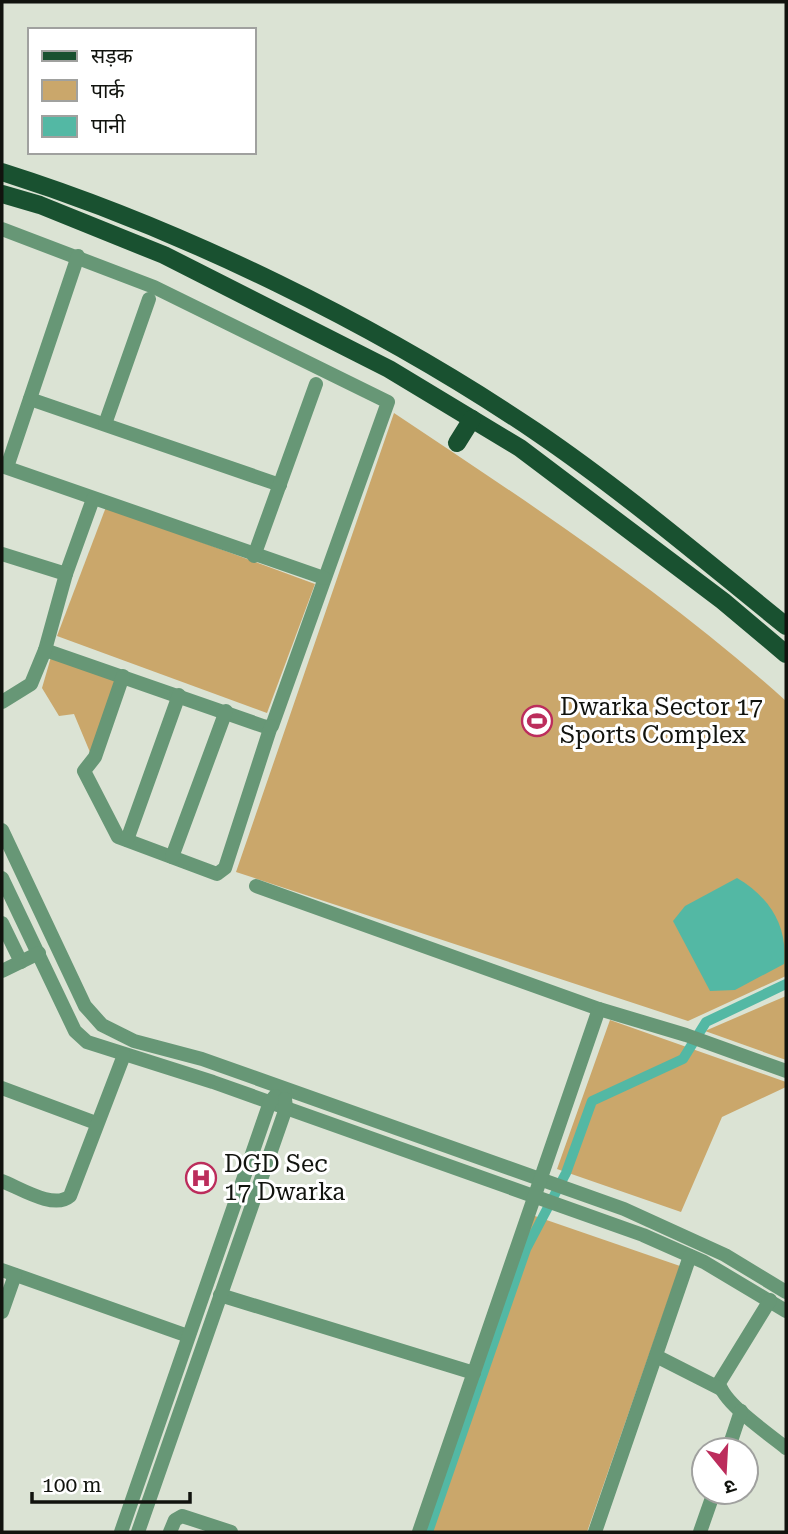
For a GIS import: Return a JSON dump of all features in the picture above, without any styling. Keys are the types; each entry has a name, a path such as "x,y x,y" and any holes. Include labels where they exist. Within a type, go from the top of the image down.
{"main road":[{"path":"2,172 128,216 283,288 400,348 535,432 786,626"},
{"path":"2,194 40,205 164,255 388,369 520,447 618,519 786,654"},
{"path":"457,443 472,419"}],"street":[{"path":"2,229 78,256 234,324 388,402 271,726 224,872 217,874 115,833 84,771 95,757 123,677"},
{"path":"78,256 5,467 254,556 324,578"},
{"path":"105,424 149,299"},
{"path":"254,556 316,384"},
{"path":"30,400 280,485"},
{"path":"2,702 31,684 45,650 66,575 93,499"},
{"path":"2,554 66,575"},
{"path":"45,650 271,726"},
{"path":"127,840 179,695"},
{"path":"172,857 226,711"},
{"path":"2,831 92,1016 116,1034 202,1059 625,1209 725,1255 786,1292"},
{"path":"2,878 78,1035 95,1045 270,1102 568,1207 690,1256 786,1311"},
{"path":"256,886 599,1009 686,1035 786,1071"},
{"path":"2,922 21,962"},
{"path":"2,971 39,953"},
{"path":"419,1532 539,1197 599,1009"},
{"path":"2,1181 54,1201 67,1199 74,1190 96,1123 124,1055"},
{"path":"2,1088 96,1123"},
{"path":"121,1532 270,1102 283,1088"},
{"path":"138,1532 286,1108 283,1088"},
{"path":"595,1532 690,1256"},
{"path":"2,1312 8,1272 188,1336"},
{"path":"220,1295 474,1373"},
{"path":"721,1389 720,1377 770,1300"},
{"path":"656,1356 721,1389 741,1411 786,1448"},
{"path":"733,1436 741,1411"},
{"path":"700,1532 709,1506"},
{"path":"170,1532 175,1520 182,1516 231,1532"}],"green space":[{"name":"Dwarka Sector 17 Sports Complex","path":"394,413 644,586 740,661 786,701 786,976 688,1021 236,872"},
{"path":"106,507 315,584 267,713 57,636"},
{"path":"51,657 119,679 92,757 74,714 59,716 42,688"},
{"path":"786,996 786,1060 705,1031"},
{"path":"610,1020 786,1082 786,1087 722,1117 681,1212 557,1169"},
{"path":"532,1215 680,1266 587,1532 421,1532"}],"water":[{"path":"737,878 758,894 774,914 783,937 784,964 735,990 710,991 673,921 685,906"}],"waterway":[{"path":"428,1532 526,1249 566,1173 592,1101 683,1059 706,1022 786,984"}],"place":[{"name":"Dwarka Sector 17 Sports Complex","path":"537,721"},
{"name":"DGD Sec 17 Dwarka","path":"201,1178"}]}
